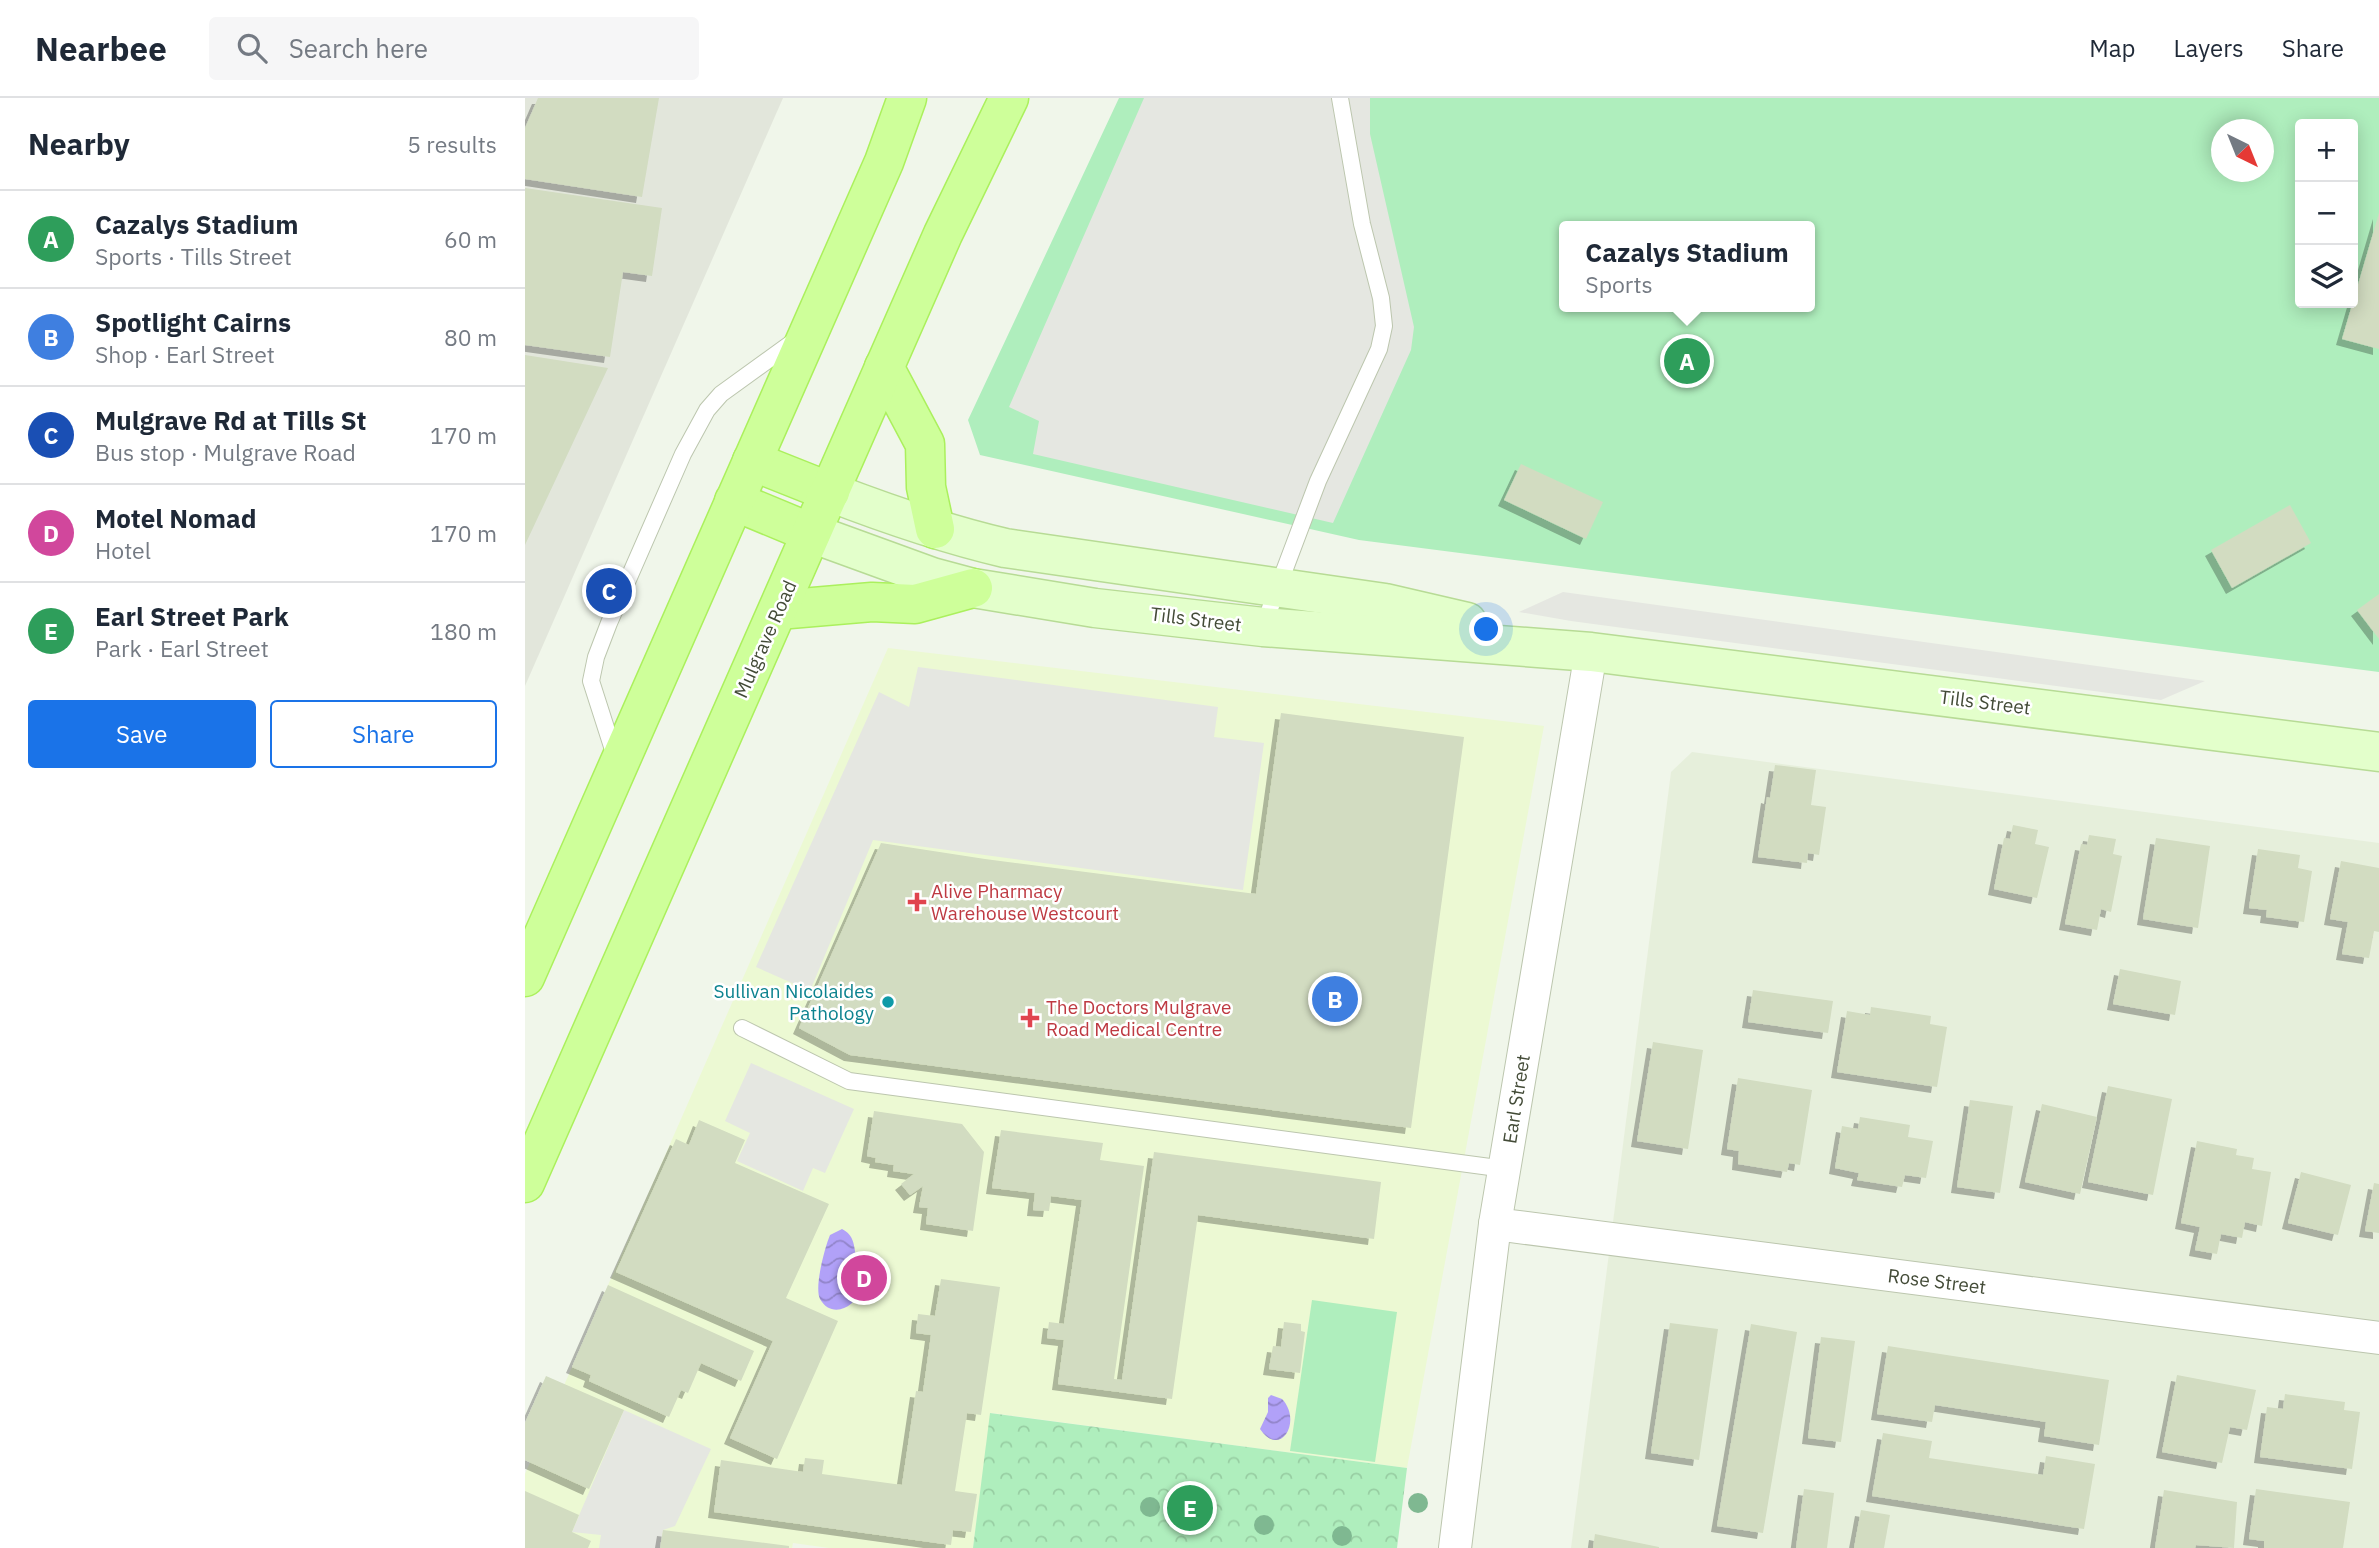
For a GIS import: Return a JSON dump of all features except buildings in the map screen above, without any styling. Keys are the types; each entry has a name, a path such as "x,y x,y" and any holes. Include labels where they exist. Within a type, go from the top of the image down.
{"main road":[{"path":"525,977 884,162 907,98"},
{"name":"Mulgrave Road","path":"525,1182 943,234 1009,98"},
{"path":"884,367 925,444 926,487 935,529"},
{"path":"752,461 830,492"},
{"path":"734,501 811,533"},
{"path":"778,610 872,602 915,604 973,588"}],"street":[{"name":"Tills Street","path":"830,492 935,529 1005,548 1385,603 1591,652"},
{"name":"Tills Street","path":"811,533 932,577 973,588 1095,608 1263,627 1591,652 2379,752"},
{"name":"Earl Street","path":"1455,1548 1495,1224 1591,652"},
{"name":"Rose Street","path":"1495,1224 2379,1338"}],"lane":[{"path":"1263,627 1318,481 1379,349 1384,326 1381,298 1362,224 1340,98"},
{"path":"618,764 590,681 609,623 683,454 707,410 721,394 812,327"},
{"path":"742,1028 849,1081 1505,1169"}],"shaded area":[{"path":"525,98 783,98 525,686"},
{"path":"1144,98 1370,98 1370,134 1414,327 1411,350 1333,523 1033,454 1039,421 1009,407"},
{"path":"1563,592 2205,681 2161,700 1519,612"},
{"path":"888,648 1544,726 1407,1468 991,1413 973,1548 829,1548 793,1543 792,1548 525,1548 525,1474"},
{"path":"918,667 1218,707 1214,737 1264,743 1243,890 873,840 810,991 756,967 879,692 909,707"},
{"path":"1692,752 2379,843 2379,1548 1571,1548 1671,772"},
{"path":"751,1063 854,1109 825,1173 813,1168 803,1191 737,1161 750,1133 725,1121"},
{"path":"624,1410 711,1449 675,1526 663,1530 661,1548 599,1548 601,1535 572,1532"}],"green space":[{"path":"1119,98 2379,98 2379,672 1359,540 980,455 968,420"},
{"path":"1312,1300 1397,1312 1375,1462 1290,1451"},
{"path":"990,1413 1407,1468 1397,1548 973,1548"}],"water":[{"path":"842,1229 853,1241 860,1289 854,1301 843,1309 836,1310 830,1309 820,1299 818,1286 830,1235"},
{"path":"1271,1395 1282,1399 1290,1417 1286,1434 1275,1440 1260,1429 1268,1412 1268,1398"}],"place":[{"name":"Cazalys Stadium","path":"1687,361"},
{"name":"Mulgrave Rd at Tills St","path":"609,591"},
{"name":"Alive Pharmacy Warehouse Westcourt","path":"917,902"},
{"name":"Spotlight Cairns","path":"1335,999"},
{"name":"Sullivan Nicolaides Pathology","path":"888,1002"},
{"name":"The Doctors Mulgrave Road Medical Centre","path":"1030,1018"},
{"name":"Motel Nomad","path":"864,1278"},
{"name":"Earl Street Park","path":"1190,1508"}]}
